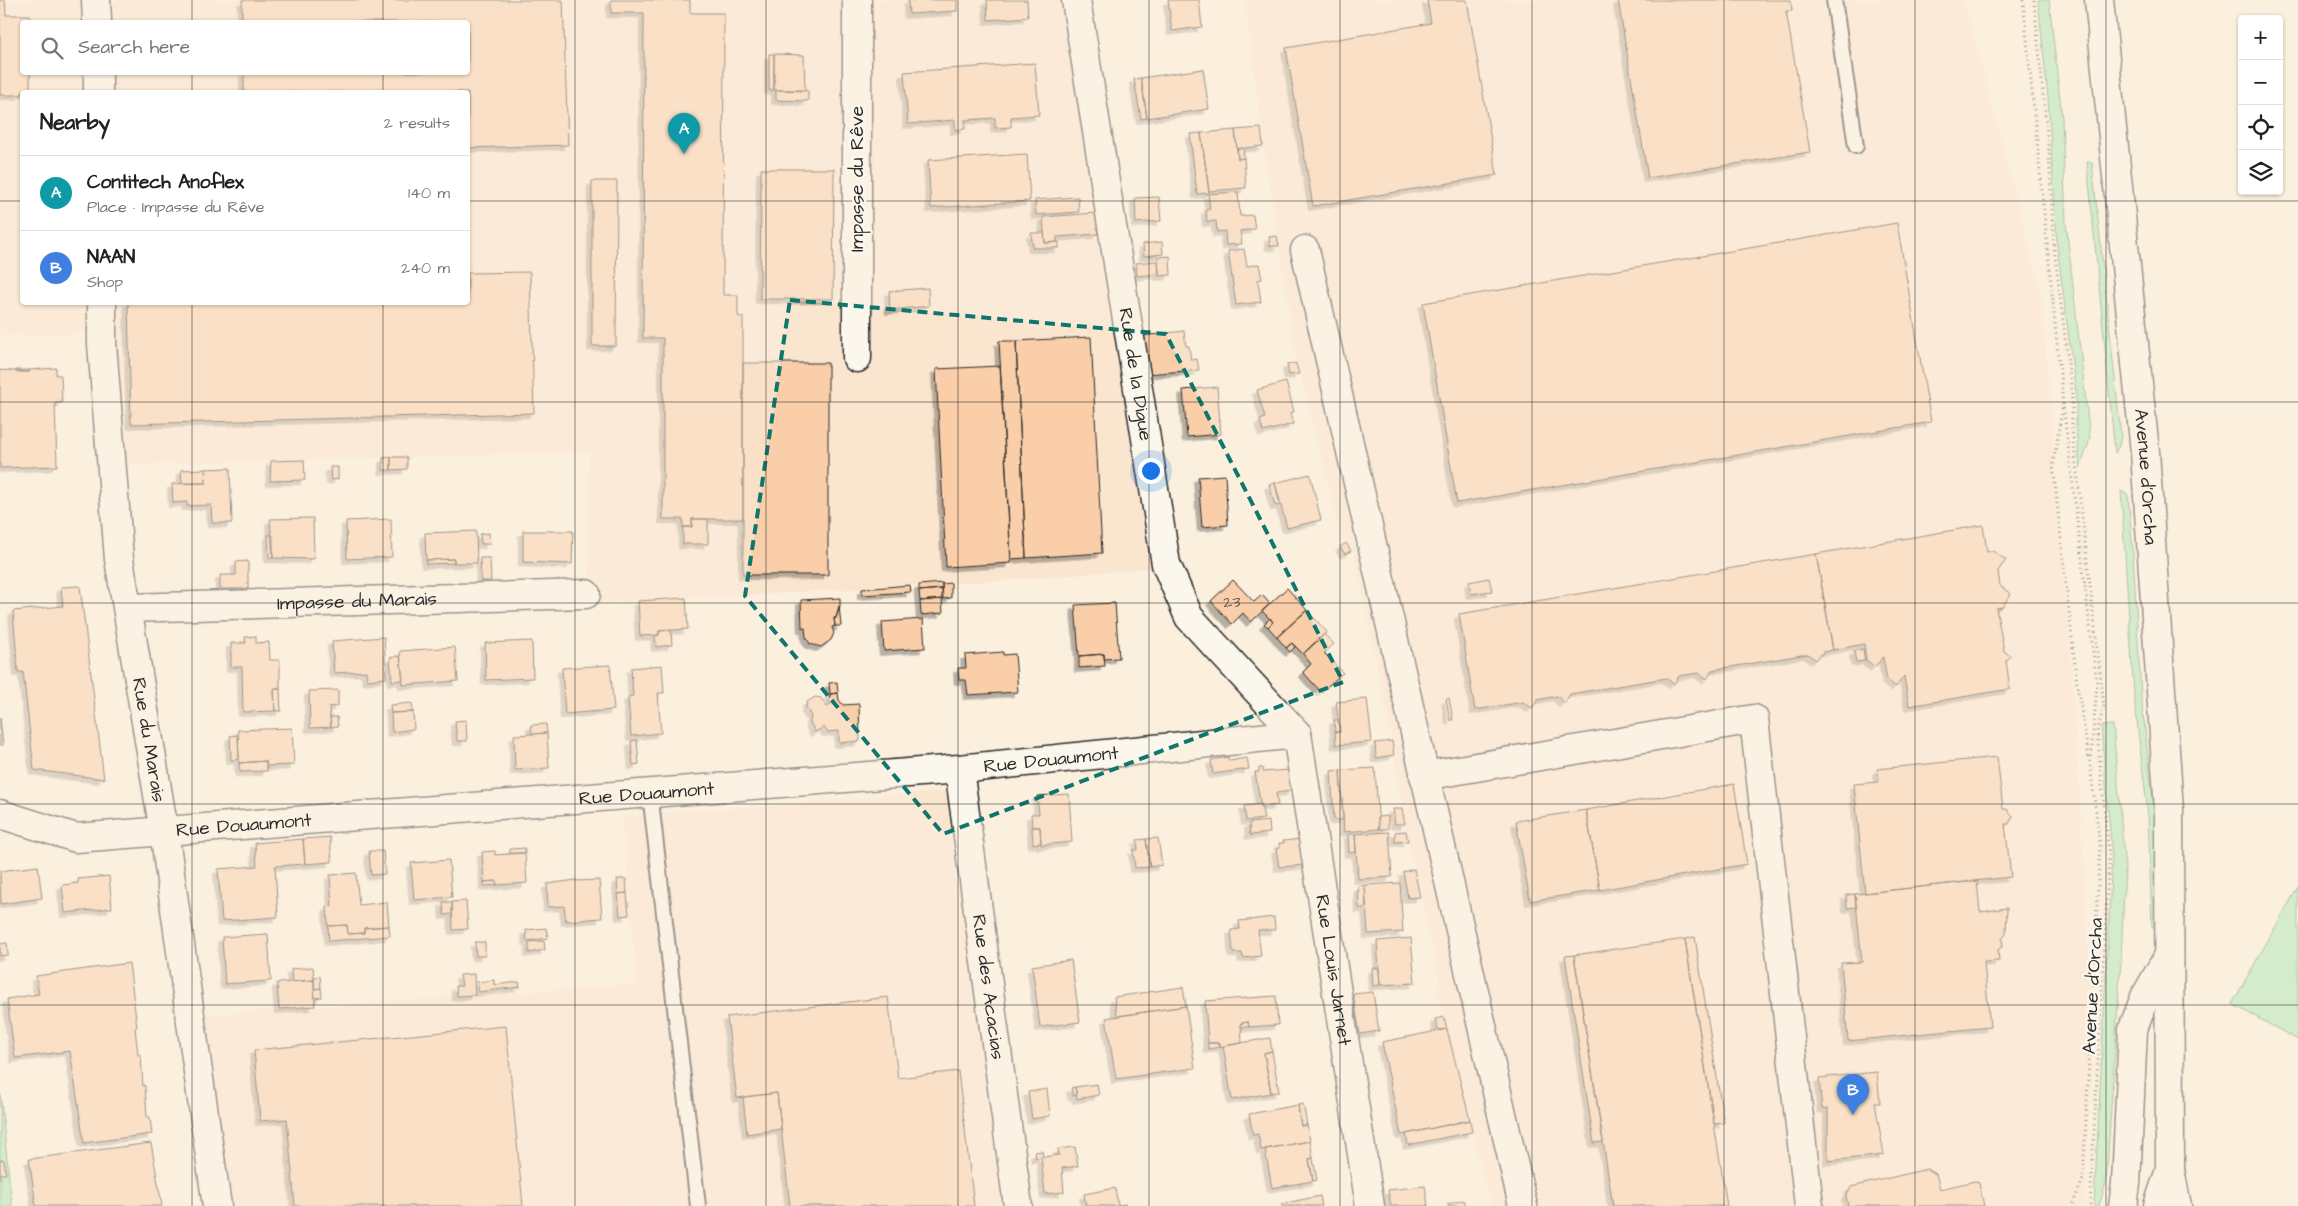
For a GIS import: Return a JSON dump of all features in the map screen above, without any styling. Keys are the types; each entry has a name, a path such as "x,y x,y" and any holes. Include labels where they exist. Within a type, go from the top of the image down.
{"street":[{"path":"96,0 97,20"},
{"name":"Impasse du Rêve","path":"856,358 857,0"},
{"name":"Rue de la Digue","path":"1076,0 1166,564 1189,617 1297,734"},
{"name":"Avenue d'Orcha","path":"2099,0 2145,452 2169,810 2170,1170 2177,1206"},
{"path":"98,75 98,90"},
{"path":"1305,250 1523,1206"},
{"name":"Rue du Marais","path":"102,305 102,344 118,549 164,831 217,1206"},
{"name":"Impasse du Marais","path":"128,608 586,594"},
{"path":"1424,776 1754,719 1809,1206"},
{"name":"Rue Douaumont","path":"0,814 76,838 959,768 1297,734"},
{"name":"Rue Louis Jarnet","path":"1297,734 1370,1206"},
{"name":"Rue des Acacias","path":"959,768 1018,1206"},
{"name":"Avenue d'Orcha","path":"2123,1206 2126,1184 2133,1029 2145,997 2169,955"},
{"path":"2158,1206 2170,1170"}],"lane":[{"path":"1834,0 1856,146"},
{"path":"650,793 695,1206"}],"path":[{"name":"Avenue d'Orcha","path":"2023,0 2063,404 2097,684 2090,764"},
{"path":"2034,0 2049,154 2054,247 2072,394 2072,429 2104,706 2097,732 2108,856 2090,1206"},
{"name":"Avenue d'Orcha","path":"2063,404 2052,465 2077,684 2090,764 2100,845 2083,1179 2072,1206"}],"highlighted area":[{"path":"790,300 1166,334 1343,682 943,834 745,596"}],"shaded area":[{"path":"0,0 1075,0 1162,567 1009,580 589,604 589,452 108,465 103,333 0,336"},
{"path":"1245,0 1964,0 2041,293 2075,714 2093,1030 2085,1206 1491,1206 1436,987 1441,986 1406,831 1392,740 1355,554 1340,531 1297,361 1261,128"},
{"path":"949,791 1001,1206 231,1206 205,1015 637,984 622,817"}],"green space":[{"path":"2038,0 2049,0 2062,118 2066,223 2090,439 2080,468 2076,428 2076,393 2057,245 2048,97"},
{"path":"2087,162 2092,163 2121,436 2115,453"},
{"path":"2121,491 2128,495 2133,553 2141,696 2155,816 2158,927 2152,927 2148,815 2134,696"},
{"path":"2113,725 2125,868 2121,960 2106,1183 2099,1206 2094,1206 2112,856 2101,726"},
{"path":"2298,887 2298,1040 2232,1004"},
{"path":"0,1093 12,1206 0,1206"}],"building":[{"path":"0,0 5,0 6,15 30,15 30,20 20,20 20,75 30,75 30,90 20,90 20,95 0,95"},
{"path":"242,0 563,0 568,145 470,148 470,90 244,90 244,75 470,75 470,20 242,20"},
{"path":"611,0 690,0 690,13 724,13 723,295 738,295 738,316 743,317 743,519 692,519 692,527 683,527 683,519 663,519 663,338 643,338 644,13 611,13"},
{"path":"908,0 957,0 957,11 909,14"},
{"path":"987,0 1027,0 1028,17 988,20"},
{"path":"1168,0 1199,0 1202,27 1172,31"},
{"path":"1427,0 1467,0 1497,175 1313,206 1286,48 1431,23"},
{"path":"1618,0 1791,0 1792,11 1786,11 1810,152 1648,178"},
{"path":"769,54 774,54 774,90 769,90"},
{"path":"774,54 804,55 805,90 774,90"},
{"path":"1035,63 1039,115 1011,117 1011,127 995,128 995,118 965,120 965,129 955,130 955,120 908,124 904,72"},
{"path":"1203,69 1209,109 1147,118 1141,78"},
{"path":"1141,78 1147,118 1141,119 1134,79"},
{"path":"776,90 808,91 808,101 776,100"},
{"path":"1261,128 1263,146 1237,149 1235,130"},
{"path":"1235,130 1238,159 1244,158 1246,188 1209,191 1201,133"},
{"path":"1201,133 1209,193 1197,194 1190,134"},
{"path":"1243,148 1244,158 1238,159 1237,149"},
{"path":"1027,154 1030,201 931,208 928,160"},
{"path":"761,169 834,169 833,299 760,299"},
{"path":"592,181 617,181 616,346 592,346"},
{"path":"1238,192 1240,216 1253,215 1255,229 1240,231 1242,244 1226,245 1225,231 1217,232 1216,221 1207,222 1206,210 1210,209 1208,194"},
{"path":"1078,197 1079,212 1036,215 1035,200"},
{"path":"1159,197 1161,221 1136,223 1135,198"},
{"path":"1096,213 1098,234 1057,237 1057,242 1045,243 1043,217"},
{"path":"1897,223 1931,422 1457,503 1423,303"},
{"path":"1031,233 1044,233 1045,243 1059,242 1059,248 1033,248"},
{"path":"1277,236 1279,246 1270,246 1269,237"},
{"path":"1162,242 1163,254 1144,256 1143,244"},
{"path":"1244,249 1247,266 1259,264 1262,279 1258,280 1261,302 1236,305 1228,251"},
{"path":"1170,256 1171,275 1159,276 1158,257"},
{"path":"1156,261 1159,272 1157,274 1137,276 1136,263"},
{"path":"530,272 534,413 131,424 128,305 470,305 470,273"},
{"path":"928,288 929,306 890,310 889,291"},
{"path":"1184,331 1186,346 1189,346 1191,360 1197,359 1199,370 1146,374 1141,336"},
{"path":"1091,337 1102,553 1026,558 1016,341"},
{"path":"999,341 1016,341 1026,558 1011,559"},
{"path":"743,363 828,363 828,575 743,575"},
{"path":"1296,363 1299,374 1289,375 1287,365"},
{"path":"1000,366 1011,563 946,567 936,369"},
{"path":"56,368 56,375 61,375 62,403 55,403 57,466 0,468 0,370 29,372 29,370"},
{"path":"16,370 29,370 29,372 16,372"},
{"path":"1286,382 1294,412 1290,413 1293,424 1263,432 1260,420 1265,418 1257,390"},
{"path":"1217,387 1221,434 1187,437 1183,390"},
{"path":"391,457 391,470 383,470 383,458"},
{"path":"391,457 407,457 407,469 391,470"},
{"path":"304,460 305,480 270,481 271,461"},
{"path":"330,467 338,467 338,479 331,480"},
{"path":"230,468 232,523 212,523 211,505 187,506 187,502 173,503 172,484 206,483 205,469"},
{"path":"205,469 206,483 182,483 181,470"},
{"path":"1310,474 1321,520 1287,528 1275,483"},
{"path":"1225,475 1228,525 1202,527 1198,477"},
{"path":"1275,483 1280,505 1275,506 1269,484"},
{"path":"313,518 314,559 273,558 270,519"},
{"path":"391,519 392,557 347,559 346,521"},
{"path":"692,519 708,519 708,544 683,544 683,527 692,527"},
{"path":"1983,525 1987,552 1993,551 2006,560 1998,571 2000,586 2011,594 2002,607 1996,608 2004,651 2011,656 2006,661 2010,689 1909,706 1904,676 1896,687 1887,680 1883,657 1875,667 1866,660 1864,644 1833,650 1816,554"},
{"path":"476,531 477,563 454,563 454,559 426,560 425,533"},
{"path":"523,531 573,531 572,564 523,562"},
{"path":"489,533 490,544 481,544 480,534"},
{"path":"268,535 273,535 273,558 269,558"},
{"path":"1346,543 1351,551 1345,554 1340,547"},
{"path":"1816,554 1833,650 1823,652 1816,660 1808,654 1712,670 1707,679 1699,673 1679,676 1674,684 1666,678 1570,694 1565,703 1557,696 1538,700 1532,708 1523,702 1475,710 1459,614"},
{"path":"480,558 490,558 491,581 481,581"},
{"path":"454,559 454,563 426,564 426,560"},
{"path":"248,561 248,589 220,589 220,575 236,575 236,562"},
{"path":"1489,578 1492,591 1471,594 1469,582"},
{"path":"1233,580 1254,602 1262,595 1270,604 1251,622 1243,613 1232,624 1211,601"},
{"path":"942,583 942,589 919,591 919,585"},
{"path":"951,583 951,598 943,599 942,584"},
{"path":"910,585 911,592 862,595 862,589"},
{"path":"80,586 104,779 34,770 23,672 18,672 13,611 63,606 61,587"},
{"path":"1287,588 1307,610 1277,637 1268,627 1273,622 1262,611"},
{"path":"942,589 942,599 920,601 919,591"},
{"path":"686,598 688,629 659,631 659,635 640,636 638,601"},
{"path":"840,598 840,606 836,618 834,618 835,626 832,627 834,633 831,640 821,647 810,644 806,637 805,628 802,628 801,600"},
{"path":"942,599 943,613 921,615 920,601"},
{"path":"1115,603 1119,658 1104,659 1104,654 1079,656 1075,605"},
{"path":"839,606 841,626 835,626 834,618 836,618"},
{"path":"1307,610 1327,632 1303,654 1292,643 1286,648 1277,637"},
{"path":"1270,618 1273,622 1268,627 1264,624"},
{"path":"923,619 925,648 884,651 882,622"},
{"path":"671,630 672,645 656,647 655,636 659,635 659,631"},
{"path":"1324,634 1334,644 1324,653 1343,673 1321,692 1303,672 1311,664 1303,654"},
{"path":"256,636 256,643 269,642 270,660 280,660 280,689 274,689 275,711 243,712 242,667 231,667 231,643 246,643 245,637"},
{"path":"384,637 386,678 367,680 366,671 334,673 332,641"},
{"path":"532,641 533,678 486,680 485,643"},
{"path":"1292,643 1295,647 1290,652 1286,648"},
{"path":"455,647 458,681 403,685 400,651"},
{"path":"1863,649 1865,661 1856,662 1854,651"},
{"path":"1003,652 1003,655 1015,654 1018,692 968,695 966,680 959,680 958,668 966,668 965,655"},
{"path":"1104,654 1105,666 1079,668 1079,656"},
{"path":"400,656 403,680 392,681 390,658"},
{"path":"610,665 614,710 565,714 562,668"},
{"path":"662,665 664,693 658,693 661,733 631,736 628,697 633,696 631,668"},
{"path":"837,682 838,693 830,694 829,683"},
{"path":"274,689 280,689 281,711 275,711"},
{"path":"338,690 338,706 329,707 331,727 310,728 309,691"},
{"path":"838,693 839,700 843,705 859,704 860,741 839,743 839,731 827,732 824,727 815,732 810,722 811,716 806,708 807,702 815,697 821,698 827,707 831,704 829,701 830,694"},
{"path":"1449,698 1453,720 1450,720 1446,699"},
{"path":"1367,699 1372,742 1336,745 1335,732 1340,732 1336,702"},
{"path":"412,703 413,712 391,713 390,705"},
{"path":"413,712 414,729 392,732 391,713"},
{"path":"330,717 337,717 338,726 331,727"},
{"path":"0,718 3,745 0,745"},
{"path":"466,720 467,741 457,741 455,721"},
{"path":"1334,720 1338,720 1340,732 1335,732"},
{"path":"546,724 547,733 532,734 531,725"},
{"path":"292,728 294,765 266,766 266,761 239,763 238,730"},
{"path":"547,733 549,768 515,770 514,735"},
{"path":"238,735 239,759 231,760 230,736"},
{"path":"637,740 639,764 633,765 631,741"},
{"path":"1392,741 1394,755 1376,758 1375,743"},
{"path":"1228,757 1229,761 1247,758 1249,769 1213,774 1211,760"},
{"path":"1997,757 2003,809 2007,809 2013,816 2009,824 2005,824 2011,877 1865,893 1854,784 1878,782 1877,769"},
{"path":"266,761 267,771 240,772 239,763"},
{"path":"1259,768 1263,768 1263,772 1289,770 1292,791 1276,793 1278,805 1261,807 1255,772 1259,772"},
{"path":"1375,768 1379,829 1344,832 1340,770"},
{"path":"1340,770 1343,820 1334,820 1331,771"},
{"path":"1734,784 1747,864 1600,890 1586,810"},
{"path":"1069,794 1072,842 1041,845 1040,827 1032,827 1031,814 1039,814 1037,796"},
{"path":"1261,804 1264,819 1246,821 1244,806"},
{"path":"1393,809 1402,809 1405,824 1395,824"},
{"path":"1586,810 1600,890 1530,901 1516,821"},
{"path":"1388,816 1388,829 1379,829 1378,817"},
{"path":"1269,821 1270,833 1250,835 1249,823"},
{"path":"1032,827 1040,827 1041,843 1033,844"},
{"path":"1406,831 1408,841 1395,842 1395,832"},
{"path":"1389,832 1392,877 1358,879 1355,834"},
{"path":"1348,834 1355,834 1356,852 1349,853"},
{"path":"330,837 332,862 305,864 303,839"},
{"path":"1158,838 1162,865 1150,867 1146,839"},
{"path":"303,839 305,864 275,866 278,917 222,921 218,869 257,866 255,843"},
{"path":"1146,839 1150,867 1135,868 1133,850 1138,850 1137,840"},
{"path":"1301,839 1306,865 1279,867 1276,849 1280,848 1279,843"},
{"path":"525,848 525,853 510,853 510,849"},
{"path":"369,851 383,851 385,874 371,875"},
{"path":"495,851 495,855 525,853 527,883 497,885 496,881 484,882 482,852"},
{"path":"449,860 452,897 414,900 411,863"},
{"path":"38,866 42,898 1,904 0,871"},
{"path":"1414,869 1420,897 1408,898 1403,872"},
{"path":"356,873 359,905 387,902 389,926 364,928 364,933 348,934 347,925 328,926 327,907 332,906 330,875"},
{"path":"109,876 112,908 65,913 62,885 78,883 78,879"},
{"path":"617,879 626,879 627,893 618,894"},
{"path":"576,880 599,880 602,918 566,921 564,906 548,907 547,884"},
{"path":"496,881 497,885 484,886 484,882"},
{"path":"1977,881 1980,912 2007,908 2006,934 2002,939 2003,946 1998,950 1999,961 1984,962 1990,1027 1848,1041 1841,963 1862,962 1855,894"},
{"path":"1400,883 1403,932 1368,934 1365,885"},
{"path":"1365,885 1366,908 1359,908 1358,886"},
{"path":"627,893 629,915 620,916 618,894"},
{"path":"1855,894 1856,907 1847,908 1846,895"},
{"path":"466,901 468,929 453,930 452,902"},
{"path":"443,902 452,902 452,914 444,915"},
{"path":"1274,917 1275,930 1258,930 1261,956 1243,958 1242,953 1233,953 1231,930 1240,929 1239,921"},
{"path":"347,925 348,934 364,933 364,928 389,926 390,936 329,941 328,926"},
{"path":"546,928 548,938 527,941 526,930"},
{"path":"268,934 271,981 225,984 222,937"},
{"path":"1695,937 1724,1123 1714,1124 1685,939"},
{"path":"1411,938 1415,983 1380,985 1377,941"},
{"path":"1685,939 1727,1206 1613,1206 1574,955"},
{"path":"544,941 545,950 529,953 529,942"},
{"path":"475,942 485,942 485,956 476,956"},
{"path":"7,943 8,955 0,956 0,944"},
{"path":"1574,955 1603,1142 1594,1143 1565,956"},
{"path":"1071,960 1080,1022 1040,1027 1032,966"},
{"path":"129,963 137,1027 135,1028 138,1055 141,1055 147,1117 150,1117 152,1134 84,1143 70,1051 15,1058 7,999 39,994 36,976"},
{"path":"313,967 314,980 292,982 291,969"},
{"path":"1372,968 1379,968 1380,985 1373,986"},
{"path":"474,974 475,995 457,996 456,986 462,986 460,975"},
{"path":"320,976 321,988 314,989 314,977"},
{"path":"314,980 315,1006 279,1009 277,983"},
{"path":"494,980 494,985 519,982 520,987 478,992 477,982"},
{"path":"1183,987 1186,1006 1117,1016 1114,997"},
{"path":"321,988 322,997 315,998 314,989"},
{"path":"1373,992 1379,1031 1360,1034 1353,994"},
{"path":"1276,996 1278,1025 1249,1027 1248,1022 1241,1023 1242,1043 1220,1047 1220,1043 1208,1043 1205,1001"},
{"path":"888,997 898,1078 958,1071 974,1206 790,1206 777,1093 737,1098 727,1017"},
{"path":"1186,1006 1195,1068 1116,1079 1106,1018"},
{"path":"1444,1017 1447,1029 1438,1030 1435,1019"},
{"path":"1248,1022 1249,1027 1241,1027 1241,1023"},
{"path":"506,1026 523,1206 295,1206 287,1119 260,1121 254,1050"},
{"path":"1447,1029 1470,1120 1401,1135 1382,1042"},
{"path":"1270,1038 1272,1051 1264,1053 1271,1093 1232,1100 1223,1046"},
{"path":"1208,1043 1220,1043 1220,1047 1208,1049"},
{"path":"1272,1051 1279,1092 1271,1093 1264,1053"},
{"path":"1877,1072 1880,1103 1875,1103 1884,1155 1828,1161 1828,1108 1822,1109 1819,1078"},
{"path":"1097,1084 1099,1095 1077,1099 1075,1087"},
{"path":"1075,1087 1077,1095 1073,1096 1071,1088"},
{"path":"1047,1089 1050,1116 1032,1119 1028,1092"},
{"path":"777,1093 781,1129 747,1134 743,1097"},
{"path":"1303,1104 1307,1125 1301,1126 1298,1105"},
{"path":"1298,1105 1301,1126 1307,1125 1310,1141 1261,1150 1258,1134 1253,1135 1249,1114"},
{"path":"1470,1120 1472,1132 1408,1145 1406,1134"},
{"path":"1310,1141 1313,1158 1309,1159 1313,1181 1272,1188 1265,1149"},
{"path":"151,1143 162,1206 36,1206 29,1159"},
{"path":"1075,1147 1078,1166 1062,1168 1064,1192 1045,1194 1041,1157 1036,1158 1035,1152 1042,1151 1043,1157 1059,1155 1058,1149"},
{"path":"1313,1158 1317,1180 1313,1181 1309,1159"},
{"path":"0,1160 4,1160 6,1174 0,1174"},
{"path":"1927,1169 1936,1174 1940,1189 1975,1181 1979,1183 1984,1206 1848,1206 1846,1196 1851,1187"},
{"path":"1425,1186 1428,1206 1391,1206 1388,1190"},
{"path":"1115,1188 1118,1205 1126,1204 1126,1206 1086,1206 1084,1194"},
{"path":"1320,1196 1322,1206 1282,1206 1281,1204"},
{"path":"1464,1200 1466,1206 1448,1206 1448,1204"}],"place":[{"name":"Contitech Anoflex","path":"684,154"},
{"name":"NAAN","path":"1853,1115"}]}
